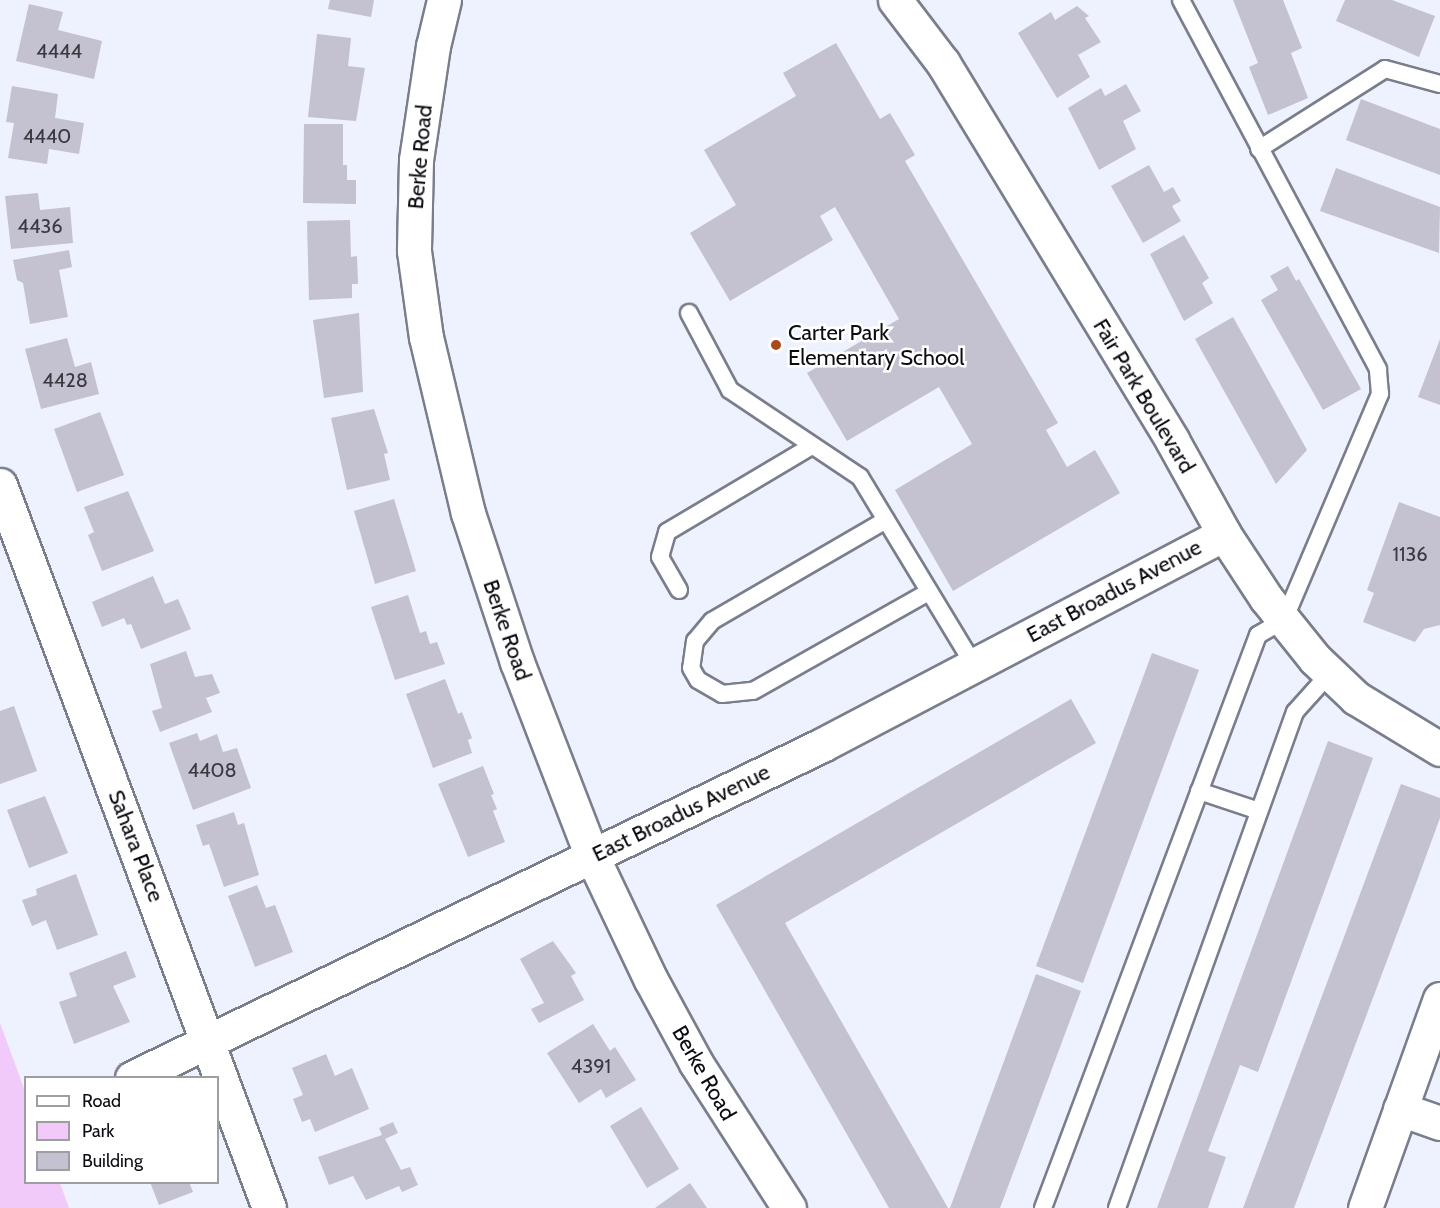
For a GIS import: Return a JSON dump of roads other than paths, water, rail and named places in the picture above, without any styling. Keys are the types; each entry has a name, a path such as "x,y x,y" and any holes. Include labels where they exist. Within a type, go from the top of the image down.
{"street":[{"name":"Berke Road","path":"444,0 433,46 416,160 414,251 426,337 468,513 517,662 592,856 651,980 696,1063 789,1208"},
{"name":"Fair Park Boulevard","path":"895,0 950,73 1172,440 1224,534 1271,628 1320,685 1356,698 1440,749"},
{"name":"Sahara Place","path":"0,485 210,1042 269,1208"},
{"name":"East Broadus Avenue","path":"134,1076 210,1042 822,745 1224,534"},
{"path":"1365,1208 1400,1109 1434,1037 1440,999"},
{"path":"1400,1109 1440,1123"}],"lane":[{"path":"1043,1208 1199,791 1271,628 1380,394 1378,369 1181,0"},
{"path":"1259,149 1385,69 1440,84"},
{"path":"690,312 730,390 860,477 974,666"},
{"path":"680,590 660,557 667,532 812,446"},
{"path":"886,520 712,621 695,641 691,668 698,680 722,694 753,691 929,592"},
{"path":"1117,1208 1295,712 1320,685"},
{"path":"1199,791 1259,812"}],"place":[{"name":"Carter Park Elementary School","path":"776,345"}]}
